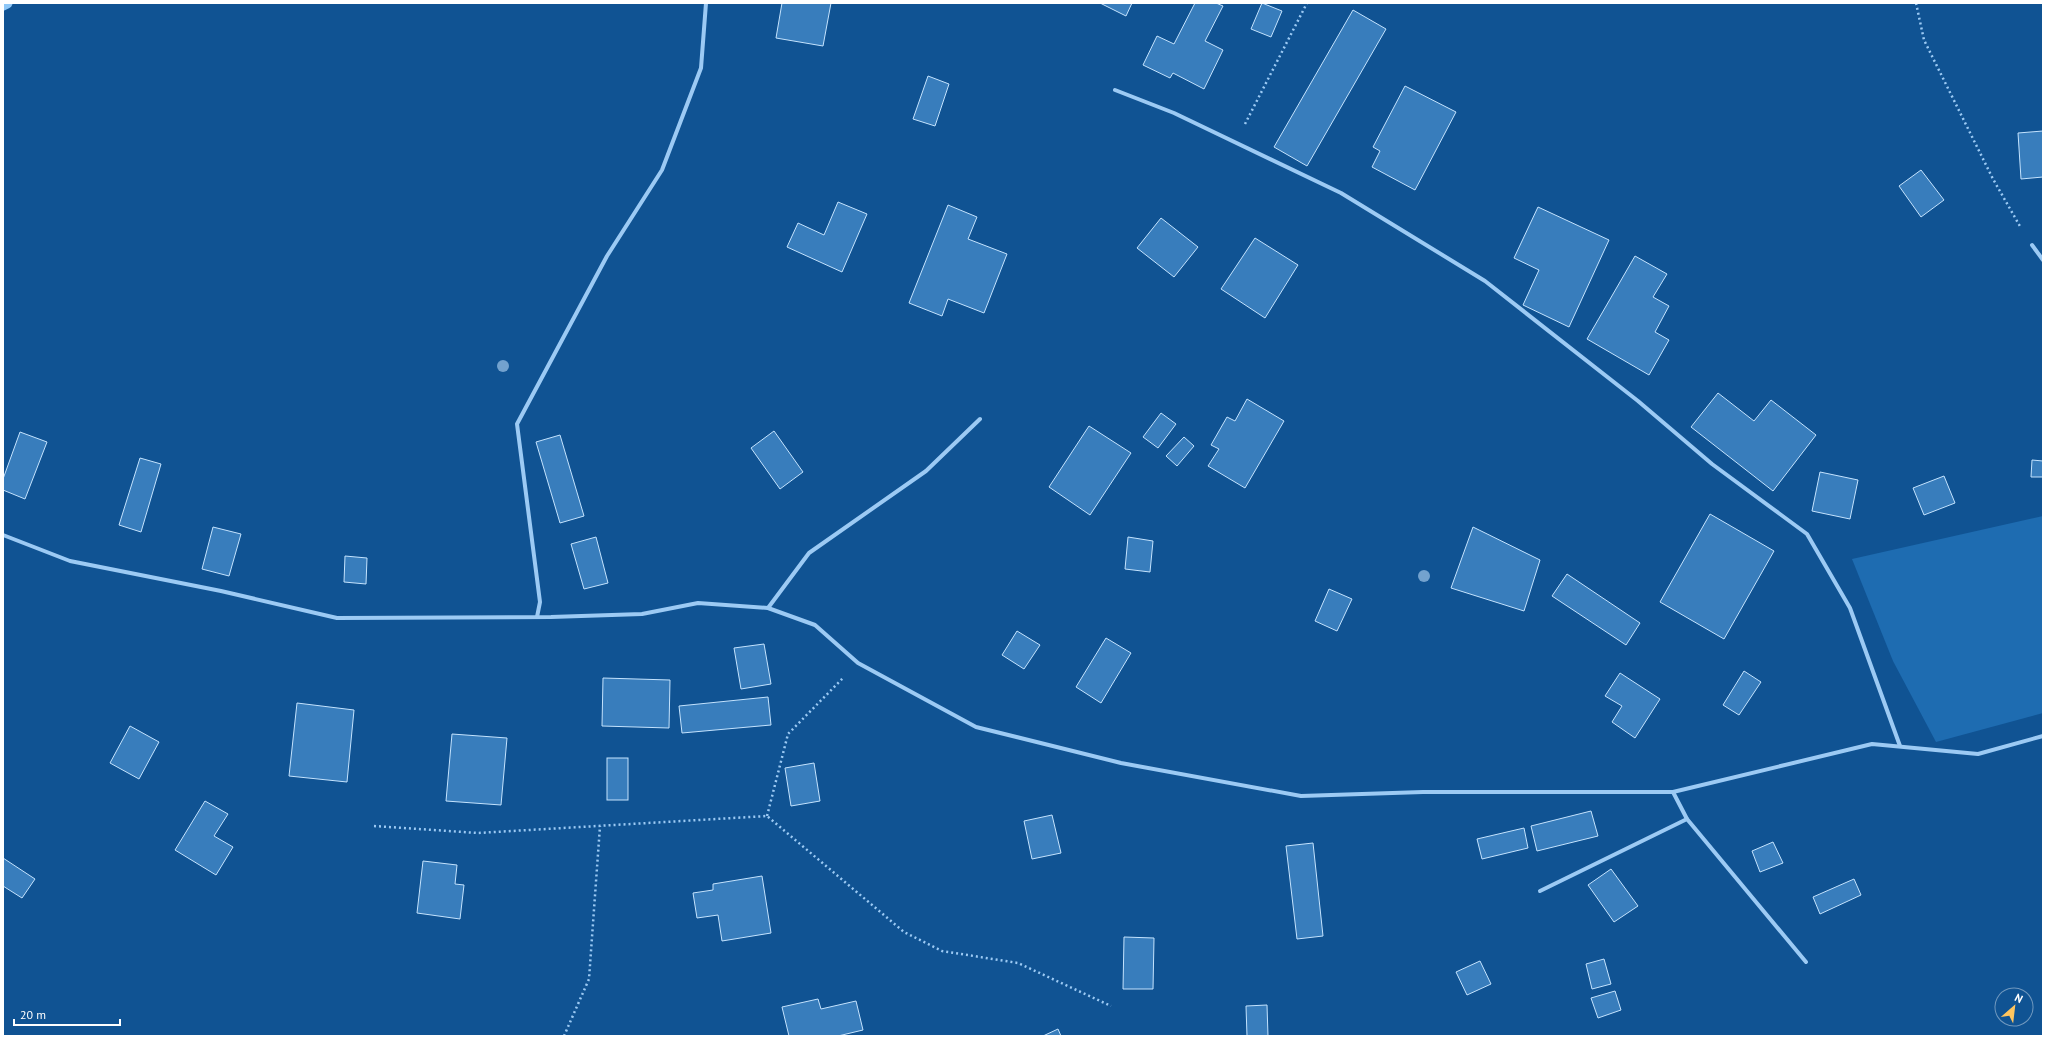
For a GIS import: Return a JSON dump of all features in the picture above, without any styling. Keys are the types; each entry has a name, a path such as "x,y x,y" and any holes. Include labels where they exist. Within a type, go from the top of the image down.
{"street":[{"path":"537,617 540,602 517,424 607,256 662,170 701,68 706,3"},
{"path":"1115,90 1174,113 1341,193 1484,281 1638,401 1712,464 1807,534 1850,608 1900,746"},
{"path":"2032,245 2043,260"},
{"path":"768,608 809,553 926,471 980,419"},
{"path":"3,535 70,560 221,591 337,618 537,617 642,614 698,603 768,608 815,625 858,663 976,727 1122,763 1301,796 1423,792 1673,792 1872,744 1978,754 2043,736"},
{"path":"1673,792 1687,819 1806,962"},
{"path":"1540,891 1687,819"}],"path":[{"path":"1236,142 1307,3"},
{"path":"1916,3 1924,40 1993,179 2032,245"},
{"path":"768,816 788,734 858,663"},
{"path":"374,826 478,833 768,816 904,932 942,951 1018,963 1111,1006"},
{"path":"564,1036 589,979 600,826"}],"shaded area":[{"path":"2043,516 2043,713 1936,742 1893,661 1852,559"}],"building":[{"path":"782,3 831,3 823,46 776,38"},
{"path":"1100,3 1132,3 1126,16"},
{"path":"1195,3 1216,3 1223,6 1205,41 1223,50 1204,89 1173,73 1170,78 1143,65 1157,36 1174,44"},
{"path":"1262,3 1282,11 1271,37 1251,29"},
{"path":"1353,10 1386,29 1307,166 1274,147"},
{"path":"928,76 949,84 935,126 913,119"},
{"path":"1405,86 1456,112 1415,190 1372,167 1380,151 1373,147"},
{"path":"2043,131 2043,177 2021,179 2018,133"},
{"path":"1921,170 1944,200 1921,217 1899,186"},
{"path":"838,202 867,214 842,272 787,247 798,223 824,235"},
{"path":"948,205 977,217 968,239 1007,254 984,313 948,299 942,316 909,303"},
{"path":"1538,207 1609,240 1569,327 1523,305 1539,270 1514,258"},
{"path":"1161,218 1198,247 1174,277 1137,248"},
{"path":"1255,238 1298,265 1265,318 1221,289"},
{"path":"1635,256 1667,274 1653,297 1669,306 1655,332 1669,340 1649,375 1587,339"},
{"path":"1718,393 1754,421 1771,400 1816,435 1773,491 1691,427"},
{"path":"1247,399 1284,421 1245,488 1208,466 1219,449 1211,445 1227,417 1235,421"},
{"path":"1161,413 1176,424 1158,448 1143,437"},
{"path":"1089,426 1131,453 1090,515 1049,487"},
{"path":"774,431 803,472 780,489 751,448"},
{"path":"20,432 47,442 25,499 3,490 3,479"},
{"path":"560,435 584,516 560,523 536,442"},
{"path":"1184,437 1194,446 1177,466 1166,456"},
{"path":"140,458 161,464 141,532 119,525"},
{"path":"2032,460 2043,461 2043,477 2031,477"},
{"path":"1820,472 1858,480 1850,519 1812,511"},
{"path":"1944,476 1955,503 1924,515 1913,488"},
{"path":"1710,514 1774,551 1724,639 1660,602"},
{"path":"213,527 241,534 229,576 202,569"},
{"path":"1473,527 1540,560 1524,611 1451,588"},
{"path":"596,537 608,583 584,589 571,544"},
{"path":"1128,537 1153,541 1150,572 1125,569"},
{"path":"345,556 367,558 366,584 344,582"},
{"path":"1567,574 1640,623 1626,645 1552,596"},
{"path":"1329,589 1352,599 1337,631 1315,621"},
{"path":"1017,631 1040,645 1024,669 1002,655"},
{"path":"1106,638 1131,653 1101,703 1076,687"},
{"path":"764,644 771,684 741,689 734,648"},
{"path":"1744,671 1761,682 1739,715 1723,705"},
{"path":"1620,673 1660,699 1635,738 1612,722 1622,706 1605,696"},
{"path":"603,678 670,680 669,728 602,726"},
{"path":"768,697 771,725 682,733 679,706"},
{"path":"297,703 354,710 347,782 289,776"},
{"path":"130,726 159,742 139,779 110,763"},
{"path":"452,734 507,738 501,805 446,801"},
{"path":"607,758 628,758 628,800 607,800"},
{"path":"814,763 820,801 791,806 785,768"},
{"path":"205,801 228,814 214,836 233,847 216,875 175,850"},
{"path":"1591,811 1598,836 1537,851 1531,826"},
{"path":"1052,815 1061,853 1032,859 1024,821"},
{"path":"1524,828 1528,848 1482,859 1477,839"},
{"path":"1773,842 1783,863 1760,872 1752,851"},
{"path":"1313,843 1323,936 1297,939 1286,846"},
{"path":"3,858 35,879 22,898 3,886"},
{"path":"423,861 457,865 455,884 464,885 460,919 417,913"},
{"path":"1611,869 1638,906 1614,922 1588,885"},
{"path":"762,876 771,933 722,941 718,915 697,918 693,893 713,890 713,884"},
{"path":"1854,879 1861,895 1820,914 1813,897"},
{"path":"1124,937 1154,938 1153,989 1123,989"},
{"path":"1604,959 1611,984 1592,989 1586,964"},
{"path":"1480,961 1491,984 1467,995 1456,972"},
{"path":"1615,991 1621,1010 1598,1018 1591,998"},
{"path":"818,999 821,1009 856,1001 863,1030 838,1036 789,1036 782,1007"},
{"path":"1267,1005 1268,1036 1247,1036 1246,1006"},
{"path":"1058,1029 1061,1036 1043,1036"}],"waterway":[{"path":"3,5 7,3"}]}
